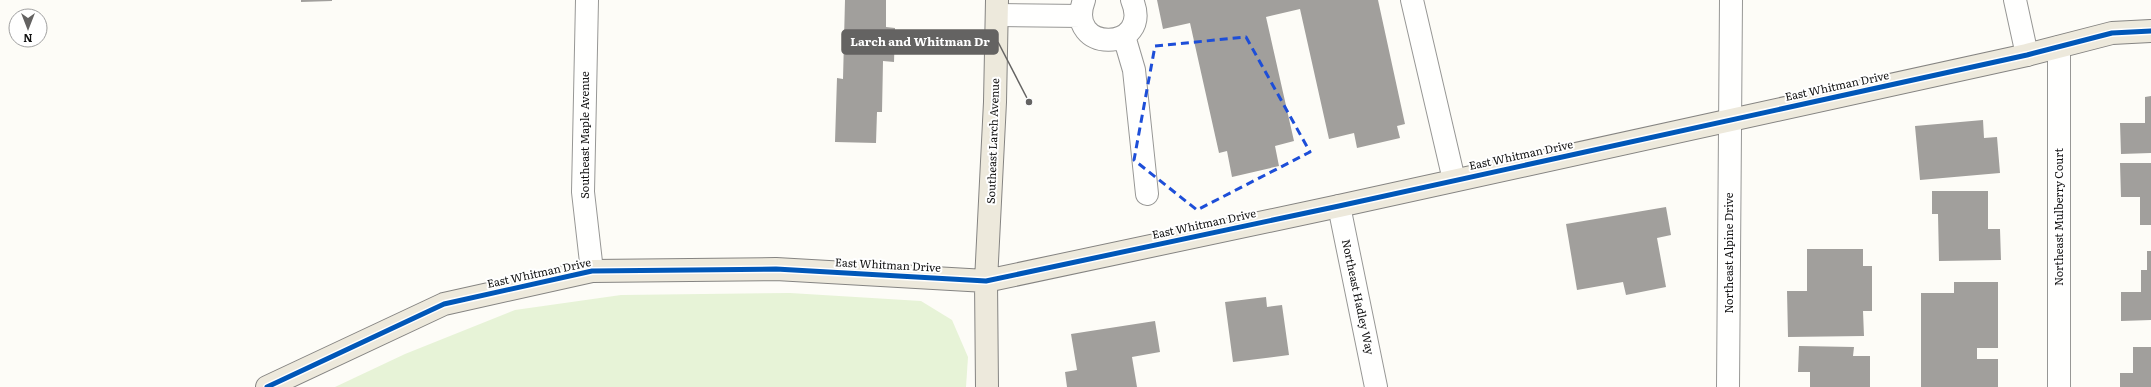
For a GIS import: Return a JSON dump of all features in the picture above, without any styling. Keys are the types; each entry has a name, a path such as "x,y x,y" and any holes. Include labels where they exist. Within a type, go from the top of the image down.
{"main road":[{"name":"Southeast Larch Avenue","path":"987,387 986,281 995,102 997,7"},
{"name":"East Whitman Drive","path":"267,387 444,304 592,270 776,269 986,281 1339,206 2027,55 2112,33 2151,31"}],"street":[{"name":"Southeast Maple Avenue","path":"587,0 583,192 592,270"},
{"path":"997,7 1083,8 1085,29 1093,36 1103,40 1114,40 1124,36 1132,29 1135,19 1135,8 1132,0"},
{"path":"1412,0 1454,180"},
{"name":"Northeast Alpine Drive","path":"1728,387 1731,0"},
{"path":"2015,0 2027,55"},
{"path":"1124,36 1134,70 1147,194"},
{"name":"Northeast Mulberry Court","path":"2059,47 2059,387"},
{"name":"Northeast Hadley Way","path":"1339,206 1376,387"}],"highlighted area":[{"path":"1246,37 1310,152 1197,210 1134,160 1155,46"}],"green space":[{"path":"790,293 921,301 952,320 968,357 966,387 335,387 405,354 515,310 621,295"}],"building":[{"path":"301,0 332,0 332,1 301,2"},
{"path":"845,0 886,0 886,27 895,28 894,62 883,61 882,112 877,112 876,143 835,142 837,78 843,79"},
{"path":"1157,0 1378,0 1405,124 1397,126 1400,138 1357,148 1354,133 1329,139 1300,9 1266,17 1294,141 1275,146 1279,166 1232,177 1227,151 1219,153 1190,23 1163,29"},
{"path":"2151,96 2151,153 2121,154 2120,123 2145,123 2145,97"},
{"path":"1983,120 1984,138 1997,137 2000,173 1920,180 1915,126"},
{"path":"2120,163 2151,163 2151,225 2140,225 2140,197 2121,197"},
{"path":"1932,191 1988,191 1988,229 2000,229 2001,260 1939,261 1938,214 1932,214"},
{"path":"1666,207 1671,235 1657,238 1666,287 1626,295 1623,282 1577,290 1566,224"},
{"path":"1807,249 1863,249 1863,266 1872,266 1872,311 1863,311 1864,336 1788,337 1787,291 1807,291"},
{"path":"2147,251 2151,251 2151,320 2121,321 2121,292 2141,292 2141,270 2147,270"},
{"path":"1954,282 1998,282 1998,348 1977,348 1977,359 1998,359 1998,387 1921,387 1921,293 1954,293"},
{"path":"1266,297 1267,307 1282,305 1289,355 1233,362 1225,302"},
{"path":"1155,321 1160,352 1132,357 1137,387 1067,387 1065,372 1077,370 1071,334"},
{"path":"1799,346 1854,347 1853,356 1870,356 1870,387 1810,387 1810,372 1798,372"},
{"path":"2133,347 2151,347 2151,387 2120,387 2120,373 2133,373"}],"cycle path":[{"path":"267,387 444,304 592,271 776,269 986,281 1339,206 2027,55 2112,33 2151,31"}],"place":[{"name":"Larch and Whitman Dr","path":"1029,102"}]}
